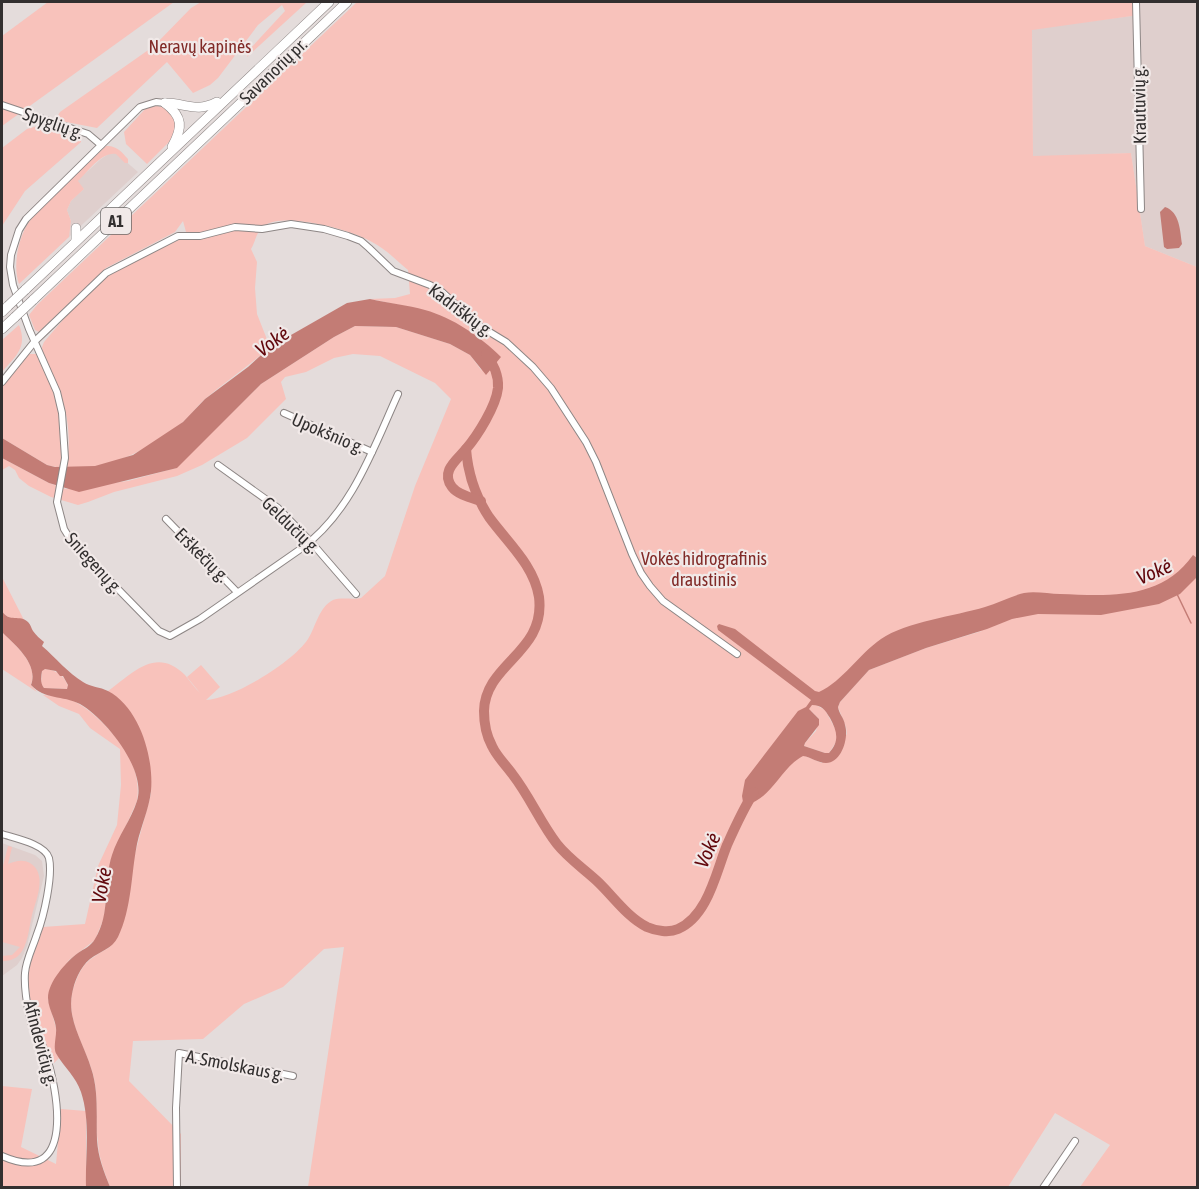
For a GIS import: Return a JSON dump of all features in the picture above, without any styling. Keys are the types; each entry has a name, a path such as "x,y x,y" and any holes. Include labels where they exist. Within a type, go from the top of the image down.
{"highway":[{"name":"A1","path":"5,309 328,2"},
{"name":"Savanorių pr.","path":"2,329 347,2"},
{"path":"165,103 198,109 206,108 227,97"},
{"path":"164,158 180,131 177,114 165,103"},
{"path":"76,228 76,241"}],"street":[{"name":"Krautuvių g.","path":"1136,2 1141,209"},
{"name":"Sniegenų g.","path":"165,103 156,102 140,107 31,213 19,230 11,255 11,277 57,392 62,413 65,458 57,496 60,518 72,542 159,631 170,636 175,634 311,542 348,499 398,394"},
{"name":"Spyglių g.","path":"2,105 88,134 101,145"},
{"name":"Kadriškių g.","path":"2,382 35,341 106,273 178,236 200,236 235,226 262,229 291,224 324,230 361,242 393,271 442,292 478,325 506,342 533,367 551,388 591,452 641,573 663,601 737,654"},
{"name":"Upokšnio g.","path":"284,413 372,452"},
{"name":"Geldučių g.","path":"218,465 278,508 356,594"},
{"name":"Erškėčių g.","path":"166,519 237,592"},
{"name":"Afindevičių g.","path":"2,834 33,844 44,850 49,858 48,885 40,927 25,978 29,1016 45,1050 57,1113 56,1145 54,1154 46,1164 34,1168 23,1167 2,1156"},
{"name":"A. Smolskaus g.","path":"177,1188 176,1108 179,1053 293,1076"},
{"path":"1044,1188 1075,1142"}],"shaded area":[{"path":"1140,2 1197,2 1197,267 1145,246 1131,153 1033,157 1032,29 1139,15"},
{"path":"110,153 116,153 138,172 69,237 71,221 67,210 71,201 84,189 77,181"},
{"path":"1165,207 1174,213 1178,222 1182,244 1179,248 1164,247 1160,212"},
{"path":"370,299 435,313 475,335 501,357 486,375 470,355 450,344 396,327 355,326 261,384 177,468 79,492 49,483 2,458 2,438 47,465 55,467 95,466 133,455 183,422 205,399 248,367 270,347 347,303"},
{"path":"1193,555 1197,558 1197,577 1180,594 1159,604 1101,615 1038,614 1012,619 869,670 838,707 846,736 843,748 836,759 826,763 803,756 788,768 763,796 746,805 743,802 745,780 798,711 806,707 811,700 718,630 719,624 735,629 819,692 836,681 881,639 904,628 985,607 1024,593 1097,595 1133,592 1150,588 1180,570","holes":["815,705 821,707 826,713 836,732 835,744 829,753 804,746 819,725 819,719 809,709"]},
{"path":"2,611 8,617 25,620 44,642 42,646 72,674 86,684 108,691 119,699 129,709 143,735 150,764 150,798 137,844 129,903 123,926 112,944 90,959 80,970 71,1004 74,1023 94,1077 98,1146 110,1187 86,1187 87,1127 84,1103 76,1082 56,1052 56,1028 48,998 51,985 58,973 73,957 92,944 100,929 105,909 109,865 137,801 136,775 122,746 90,711 73,701 42,693 31,685 33,677 29,662 2,632","holes":["45,669 56,671 63,676 68,685 67,689 44,688 41,680 42,671"]},
{"path":"2,843 35,855 42,861 44,876 22,958 17,965 2,976"}],"green space":[{"path":"48,2 174,2 2,126 2,36"},
{"name":"Neravų kapinės","path":"201,2 307,2 247,57 249,50 285,11 282,5 258,25 218,78 210,85 193,93 167,62 97,128 61,121 57,117 60,112 154,46 191,8"},
{"name":"Vokės hidrografinis draustinis","path":"357,2 1140,2 1139,15 1032,30 1033,156 1131,153 1145,246 1197,267 1197,1187 1080,1187 1110,1145 1055,1113 1008,1187 308,1187 344,947 324,949 283,987 244,1004 203,1039 133,1041 129,1081 181,1134 181,1187 110,1187 102,1166 99,1149 95,1083 74,1023 71,999 80,972 91,959 110,947 151,794 151,779 142,736 128,712 108,691 145,665 164,663 185,675 200,693 187,677 201,665 220,687 206,700 218,698 262,678 290,658 308,639 328,603 336,599 361,598 385,576 415,486 451,399 435,383 380,356 353,354 334,358 306,372 285,377 281,382 286,399 247,438 202,465 177,476 114,492 78,505 51,497 29,486 9,466 2,470 2,458 49,483 66,489 128,481 176,468 261,384 355,326 396,327 450,344 470,355 482,371 471,333 435,315 370,299 395,298 410,294 408,270 382,248 350,232 319,224 288,220 275,222 262,227 251,249 257,262 255,288 257,314 270,347 205,399 183,422 154,443 120,460 83,468 65,468 47,465 2,438 2,387 29,354 36,354 48,376 56,403 61,430 62,455 68,456 66,415 55,379 43,354 44,342 73,308 113,271 185,237 183,221 175,232 106,268 39,332 35,330 29,315","holes":["982,631 926,648 869,670 838,707 847,734 822,763 803,755 790,764 811,711 819,719 816,731 804,746 829,753 838,734 825,710 816,705 884,644"]},
{"path":"147,107 166,108 178,122 173,138 147,164 126,144 124,132"},
{"path":"41,125 81,139 81,142 25,191 2,226 2,148 27,129"},
{"path":"106,146 119,150 128,159 128,163 116,154 110,154 95,163 78,181 84,189 71,201 67,210 71,221 69,237 19,284 16,268 18,250 27,224"},
{"path":"19,325 22,339 19,351 2,372 2,340"},
{"path":"2,577 24,620 9,617 2,611"},
{"path":"2,632 29,662 33,677 31,685 37,692 2,669"},
{"path":"45,669 62,676 68,686 67,689 44,688 41,684 42,670"},
{"path":"43,695 64,698 79,704 106,727 122,745 132,763 138,791 137,801 110,862 104,918 95,940 69,960 50,990 48,999 56,1028 56,1054 60,1057 54,1063 32,1018 28,977 30,964 43,927 85,924 98,866 117,825 121,785 120,749 90,728 79,714 59,706"},
{"path":"8,846 12,847 8,864 19,861 30,863 40,880 24,947 15,958 2,961 2,956 12,955 20,947 2,942 2,870"},
{"path":"2,1086 32,1089 21,1147 56,1164 61,1109 86,1111 86,1187 2,1187"}],"waterway":[{"name":"Vokė","path":"481,501 455,490 448,476 451,466 481,428 497,395 496,374 486,354"},
{"name":"Vokė","path":"466,449 470,476 476,493 489,517 526,564 539,597 539,616 534,632 494,681 487,695 484,720 488,738 557,844 640,923 658,930 678,929 688,923 704,904 730,838 754,792"},
{"path":"1177,594 1191,623"}]}
